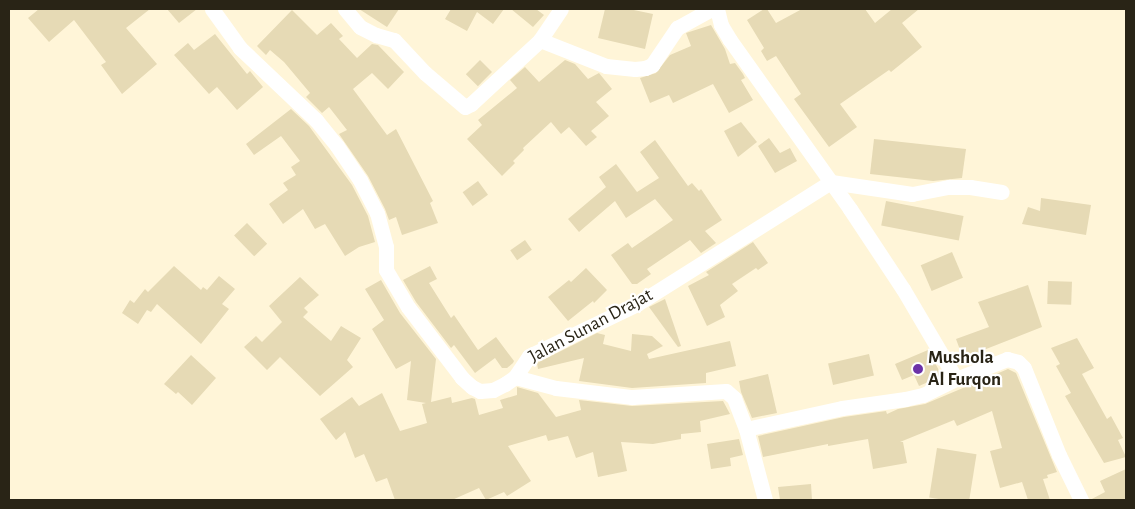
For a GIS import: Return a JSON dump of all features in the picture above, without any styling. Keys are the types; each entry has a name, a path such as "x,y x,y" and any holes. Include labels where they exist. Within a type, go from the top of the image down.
{"street":[{"name":"Jalan Sunan Drajat","path":"212,9 240,48 316,120 337,146 360,180 377,213 386,247 386,270 408,307 462,378 480,391 492,390 515,377 529,356 637,304 831,182"},
{"path":"345,9 360,27 376,35 394,40 425,73 464,108 471,104 540,40 561,9"},
{"path":"540,40 606,66 635,69 645,68 652,65 677,28 711,9"},
{"path":"716,9 721,25 730,40 904,288 956,379"},
{"path":"831,182 912,194 950,187 970,187 1002,192"},
{"path":"746,429 842,408 914,397 1007,359 1018,362 1024,368 1059,455 1081,500"},
{"path":"515,377 556,388 632,397 726,391 734,398 746,429 765,500"}],"building":[{"path":"39,9 150,9 126,28 157,64 122,94 101,65 106,62 74,20 49,42 28,18"},
{"path":"167,9 197,9 179,23"},
{"path":"359,9 399,9 387,27"},
{"path":"451,9 504,9 493,24 477,12 467,31 445,19"},
{"path":"511,9 536,9 544,15 533,27"},
{"path":"605,9 629,9 653,14 645,49 598,38"},
{"path":"767,9 776,23 802,9 865,9 875,23 892,9 919,9 902,23 922,47 891,72 889,70 840,104 857,127 829,147 794,99 801,94 776,56 767,61 761,51 764,48 747,20"},
{"path":"292,10 317,35 331,23 343,36 339,39 357,58 372,44 378,45 404,72 388,89 372,73 353,89 387,135 396,129 433,201 430,203 438,223 402,235 396,217 389,220 368,176 339,134 347,130 329,107 322,113 306,97 310,93 284,62 270,50 266,55 257,46"},
{"path":"711,25 725,49 730,64 735,63 743,74 745,78 741,80 753,100 729,113 713,84 673,103 669,95 650,103 640,78 656,73 670,55 691,46 686,33"},
{"path":"215,34 247,74 250,71 263,87 237,110 217,87 209,94 174,55 188,43 194,50"},
{"path":"480,60 492,72 478,86 466,74"},
{"path":"565,60 575,64 588,79 599,73 612,89 596,102 609,116 591,131 597,137 586,146 569,127 561,134 551,122 523,148 524,150 513,161 515,163 502,176 467,139 482,125 478,120 517,88 510,80 525,67 539,82"},
{"path":"291,109 309,126 352,185 368,216 375,242 359,247 345,256 325,224 315,229 303,209 283,224 269,204 288,190 283,183 296,175 291,167 300,161 281,136 254,155 246,144"},
{"path":"741,122 757,142 738,157 724,131"},
{"path":"769,138 780,153 790,148 797,161 775,173 758,146"},
{"path":"874,139 966,149 962,178 933,181 870,174"},
{"path":"655,140 688,186 692,183 699,191 701,189 722,220 705,231 716,243 701,253 690,240 647,269 651,274 637,284 632,284 611,255 628,243 632,248 673,220 655,199 626,218 615,201 579,232 568,219 606,187 599,177 616,164 637,192 659,178 640,152"},
{"path":"478,181 488,195 473,206 463,192"},
{"path":"1041,198 1091,205 1086,235 1022,224 1028,207 1040,211"},
{"path":"886,201 964,216 959,241 881,226"},
{"path":"247,223 267,244 254,256 234,236"},
{"path":"525,240 532,250 517,260 510,250"},
{"path":"753,242 768,263 758,270 756,268 732,284 738,291 720,305 725,317 707,326 688,286 709,275 706,272"},
{"path":"952,252 963,278 932,291 921,265"},
{"path":"174,266 201,290 203,287 207,290 219,276 235,289 222,304 229,309 201,344 157,304 151,312 147,310 138,324 122,313 130,300 134,303 145,289 148,292"},
{"path":"430,266 437,279 429,283 451,318 454,315 478,350 496,337 514,361 507,368 502,368 495,358 475,373 454,345 451,348 416,302 403,280"},
{"path":"586,268 607,290 594,303 593,301 568,321 548,297 569,280 571,282"},
{"path":"300,277 319,295 304,308 308,312 303,317 331,341 341,326 361,338 347,360 353,367 320,396 280,357 267,370 244,347 256,336 262,342 282,322 269,306"},
{"path":"381,280 400,313 436,359 431,402 451,397 452,403 472,398 475,399 479,415 503,408 500,400 517,395 517,387 538,393 556,417 581,410 579,400 632,406 723,401 730,414 700,421 701,432 681,434 681,439 653,444 621,442 627,471 598,477 593,452 576,458 568,436 548,441 546,435 508,446 531,481 507,496 504,492 486,500 479,488 452,500 395,500 387,478 376,482 364,454 355,458 345,432 336,440 320,419 352,397 359,406 382,393 400,431 427,423 422,404 426,403 407,400 411,361 396,369 372,329 384,320 365,289"},
{"path":"1048,281 1072,282 1071,305 1047,304"},
{"path":"1028,285 1042,327 981,351 984,358 972,363 968,356 963,358 956,339 989,327 978,302"},
{"path":"665,299 681,346 678,347 649,307"},
{"path":"597,333 605,335 603,344 631,351 632,334 652,336 663,346 647,354 649,359 730,341 736,366 706,373 706,383 632,388 579,381 584,358 538,369 537,363"},
{"path":"1077,338 1094,368 1082,374 1107,419 1111,416 1123,438 1118,440 1126,457 1104,463 1065,396 1071,393 1056,366 1060,364 1051,348"},
{"name":"Mushola Al Furqon","path":"928,350 942,376 919,386 914,375 902,380 895,364"},
{"path":"869,354 874,375 833,385 828,363"},
{"path":"191,355 216,378 192,405 178,392 176,394 164,384"},
{"path":"1008,369 1016,373 1057,472 1047,475 1048,478 1043,479 1050,500 1028,500 1022,482 1000,488 990,451 1002,448 992,411 957,426 954,420 900,442 903,442 907,463 873,469 868,439 828,446 828,444 763,457 758,436 844,417 886,411 887,414 898,409 925,404"},
{"path":"768,374 777,413 752,418 741,392 739,381"},
{"path":"739,439 743,455 730,458 731,466 711,469 707,444"},
{"path":"937,448 977,454 969,500 946,500 929,497"},
{"path":"1126,469 1126,500 1090,500 1105,492 1100,481"},
{"path":"811,484 812,500 780,500 778,487"}],"place":[{"name":"Mushola Al Furqon","path":"918,369"}]}
